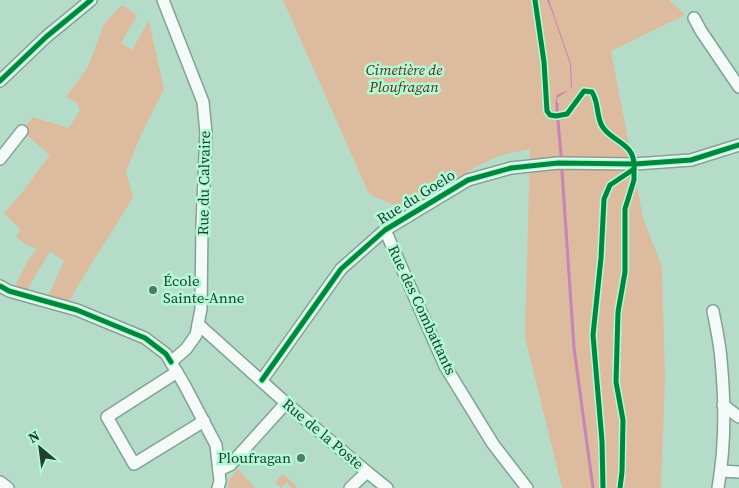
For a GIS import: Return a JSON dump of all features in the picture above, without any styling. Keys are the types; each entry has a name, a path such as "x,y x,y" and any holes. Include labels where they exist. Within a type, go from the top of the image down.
{"street":[{"path":"0,82 46,37 91,0"},
{"name":"Rue du Calvaire","path":"163,0 204,108 206,133 201,309 196,335 174,367 107,417 134,464 204,422"},
{"path":"694,18 739,87"},
{"path":"0,158 22,131"},
{"name":"Rue du Goelo","path":"262,380 341,269 385,230 468,180 511,168 558,163 635,164 690,160 739,145"},
{"name":"Rue des Combattants","path":"385,230 445,366 493,444 527,488"},
{"path":"0,286 9,292 77,310 145,338 166,354 216,445 220,481 218,488"},
{"path":"713,311 721,360 723,405 721,471 718,488"},
{"name":"Rue de la Poste","path":"198,324 367,472 350,488"},
{"path":"219,470 230,465 286,403"},
{"path":"723,405 739,417"},
{"path":"721,471 739,472"},
{"path":"367,472 386,488"},
{"path":"0,482 8,488"}],"green space":[{"name":"Cimetière de Ploufragan","path":"283,0 669,0 685,15 611,51 643,218 662,267 665,378 661,488 562,488 525,337 530,149 501,155 477,166 407,211 369,194"},
{"path":"122,5 137,15 121,43 132,50 149,22 164,89 140,137 126,172 133,197 66,307 46,301 64,261 50,251 24,295 12,292 29,259 37,249 23,243 16,236 21,230 4,213 21,194 50,155 22,131 33,117 69,128 80,110 76,102 66,97 88,67 104,24"},
{"path":"238,469 255,488 228,488 229,480"},
{"path":"283,474 298,488 291,488 287,482 281,488 275,482"}],"shaded area":[{"path":"547,0 549,0 571,64 571,89 570,64"},
{"path":"570,90 557,98 557,104 555,104 557,95"}],"waterway":[{"path":"557,104 557,110"},
{"path":"558,121 561,155"},
{"path":"562,171 574,348 593,488"}],"cycle path":[{"path":"0,81 46,37 91,0"},
{"path":"535,0 544,62 547,111 550,115 556,116 567,114 584,91 592,92 596,100 602,126 606,132 627,148 634,160 634,169 610,185 604,199 601,258 593,335 602,441 603,488"},
{"path":"262,380 341,269 385,230 468,180 511,168 558,163 635,164 691,160 739,145"},
{"path":"620,488 623,420 616,382 618,312 625,272 625,209 634,180 634,169"},
{"path":"0,286 9,291 77,310 145,338 166,354 171,362"}],"place":[{"name":"École Sainte-Anne","path":"153,290"},
{"name":"Ploufragan","path":"301,458"}]}
